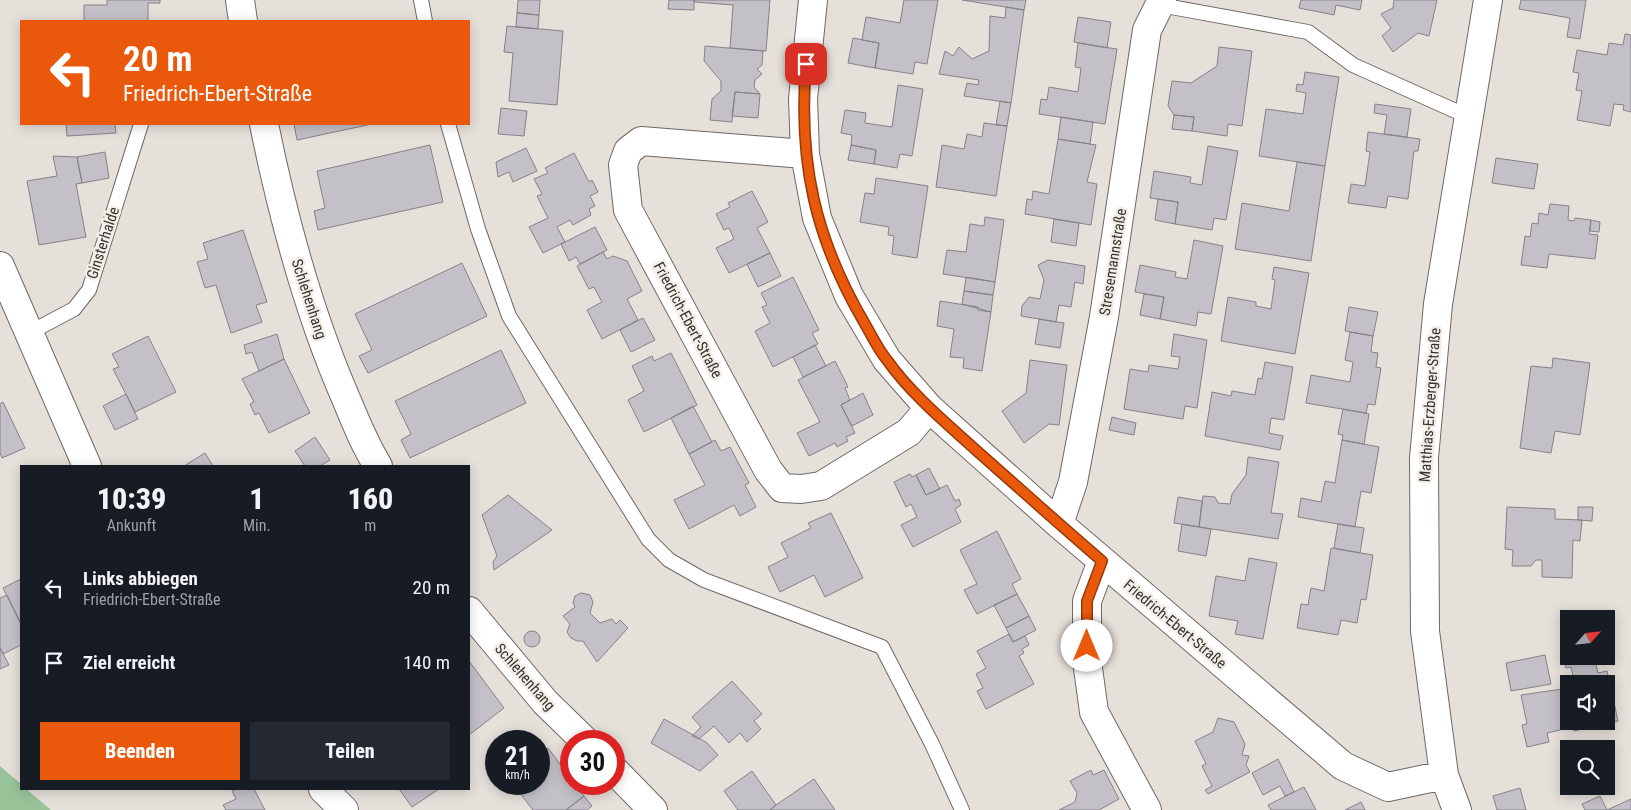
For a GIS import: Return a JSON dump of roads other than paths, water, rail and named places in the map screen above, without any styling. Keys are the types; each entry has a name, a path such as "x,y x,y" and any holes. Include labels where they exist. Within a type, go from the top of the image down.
{"street":[{"path":"240,0 244,20"},
{"name":"Friedrich-Ebert-Straße","path":"813,0 804,99 805,154 817,218 849,296 887,360 929,408 1059,524 1343,766 1388,787 1444,775"},
{"name":"Matthias-Erzberger-Straße","path":"1457,810 1444,775 1425,631 1424,458 1438,304 1488,0"},
{"name":"Stresemannstraße","path":"1059,524 1072,482 1104,318 1146,30 1161,3"},
{"name":"Schlehenhang","path":"264,125 299,273 332,367 368,450 377,465"},
{"name":"Friedrich-Ebert-Straße","path":"805,154 641,141 628,151 623,165 628,210 768,470 782,488 801,489 821,486 909,432 929,408"},
{"path":"0,266 88,465"},
{"path":"1102,561 1087,601 1087,661 1094,712 1147,810"},
{"name":"Schlehenhang","path":"470,612 545,702 574,730"},
{"path":"625,781 654,810"},
{"path":"324,790 344,810"}],"lane":[{"path":"421,0 425,20"},
{"path":"1161,3 1308,32 1353,65 1469,117"},
{"name":"Ginsterhalde","path":"29,332 74,310 89,290 141,125"},
{"path":"448,125 478,229 510,316 648,539 669,560 704,580 882,647 932,744 962,810"}]}
